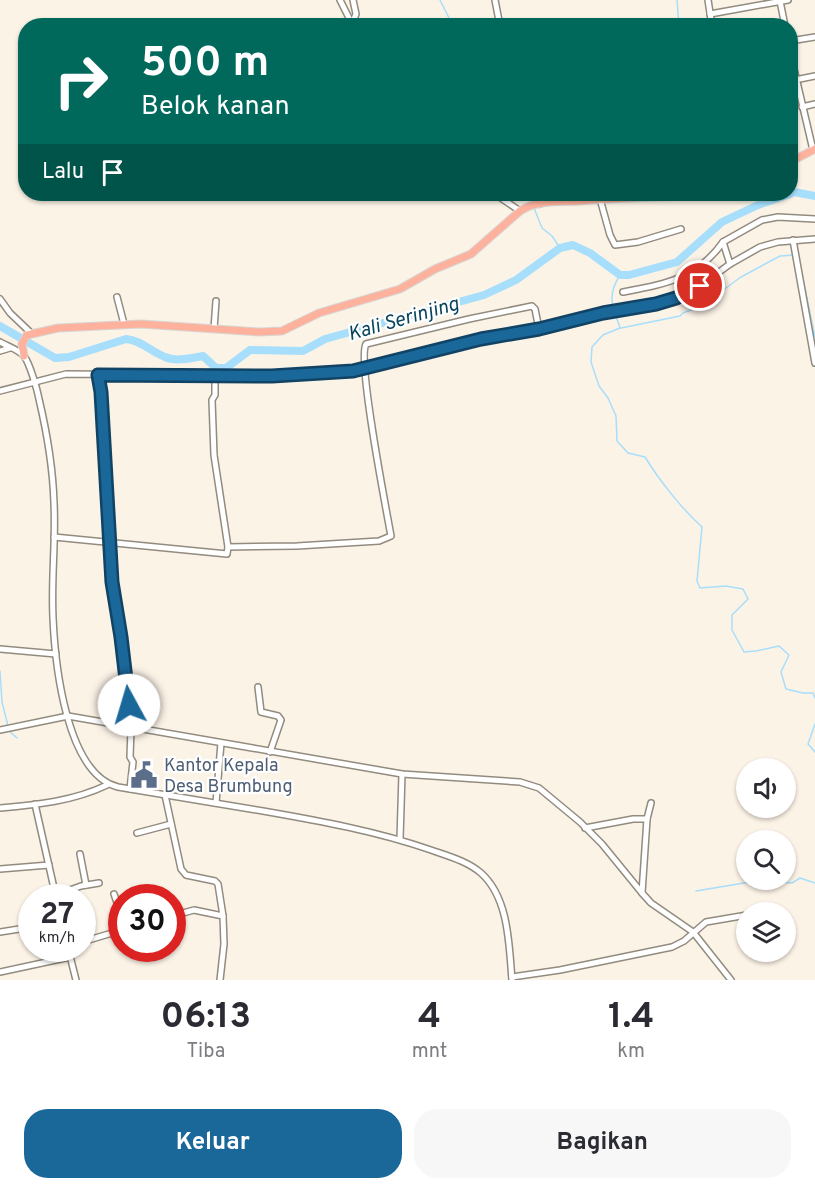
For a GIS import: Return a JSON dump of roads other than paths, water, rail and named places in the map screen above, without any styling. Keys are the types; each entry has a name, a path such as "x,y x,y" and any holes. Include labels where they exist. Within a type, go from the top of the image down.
{"main road":[{"path":"798,158 814,149"},
{"path":"24,356 26,338 73,327 124,324 258,332 282,331 319,313 399,289 435,269 471,254 520,211 536,205 568,201"}],"street":[{"path":"340,0 349,18"},
{"path":"353,0 355,18"},
{"path":"495,0 498,18"},
{"path":"708,0 711,18"},
{"path":"710,14 788,0"},
{"path":"780,1 783,18"},
{"path":"798,40 815,37"},
{"path":"798,79 815,76"},
{"path":"798,94 814,149"},
{"path":"802,107 815,104"},
{"path":"505,201 520,211"},
{"path":"602,201 610,236 615,245 638,242 681,229"},
{"path":"623,292 684,277 704,264 723,242 762,220 815,219"},
{"path":"0,391 66,374 272,376 353,371 470,341 539,329 621,309 656,304 676,298 700,286 730,264 760,247 778,242 815,239"},
{"path":"793,240 815,363"},
{"path":"723,242 730,264"},
{"path":"117,297 124,324"},
{"path":"0,299 26,338"},
{"path":"214,329 216,301"},
{"path":"228,547 379,541 391,536 364,368 363,351 368,343 532,306 535,309 539,329"},
{"path":"0,342 24,356 42,411 52,473 54,503 53,617 56,654 68,716 81,754 90,768 107,784 336,824 400,839 466,863 481,873 492,888 506,923 512,978 672,947 684,941 706,922 736,917"},
{"path":"0,351 10,348"},
{"path":"98,375 101,392 112,582 121,637 131,728 130,757 133,762 130,789"},
{"path":"54,537 227,554 228,547 214,454 212,400 215,395 214,376"},
{"path":"0,649 56,654"},
{"path":"258,687 261,712 280,718 270,752"},
{"path":"0,730 68,716 402,774 530,784 539,788 602,844 651,903 693,932 731,980"},
{"path":"216,803 221,744"},
{"path":"400,839 402,774"},
{"path":"0,808 35,804 87,793 107,784"},
{"path":"165,795 181,869 186,875 215,881 218,884 224,944 220,980"},
{"path":"642,892 647,819 651,803"},
{"path":"35,804 53,884"},
{"path":"585,828 625,820 647,819"},
{"path":"137,833 171,824"},
{"path":"80,854 87,884"},
{"path":"0,869 49,865"},
{"path":"93,884 99,883"},
{"path":"186,912 194,910 223,916"},
{"path":"0,932 18,929"},
{"path":"0,972 47,962"},
{"path":"71,962 76,980"}],"waterway":[{"path":"440,0 449,18"},
{"path":"677,0 678,18"},
{"name":"Kali Serinjing","path":"798,193 815,196"},
{"name":"Kali Serinjing","path":"0,326 55,358 69,357 126,339 169,358 184,359 203,356 216,368 226,368 250,350 303,351 325,339 484,295 516,280 560,248 573,245 590,253 620,275 629,275 677,262 722,222 770,201"},
{"path":"534,208 542,228 552,236 560,248"},
{"path":"621,328 680,316 701,306 741,277 780,256 794,255"},
{"path":"620,275 612,296 620,328 603,335 592,347 591,362 599,386 608,398 616,416 617,441 628,453 645,457 671,494 702,527 697,581 700,588 726,586 743,589 748,599 732,615 732,630 744,652 779,646 789,655 781,672 786,689 813,693 815,698"},
{"path":"803,279 815,337"},
{"path":"0,671 2,702 8,726"},
{"path":"815,724 808,744 815,752"},
{"path":"9,731 17,738"},
{"path":"696,891 762,880 792,883 800,878 815,883"}],"place":[{"name":"Kantor Kepala Desa Brumbung","path":"144,775"}]}
